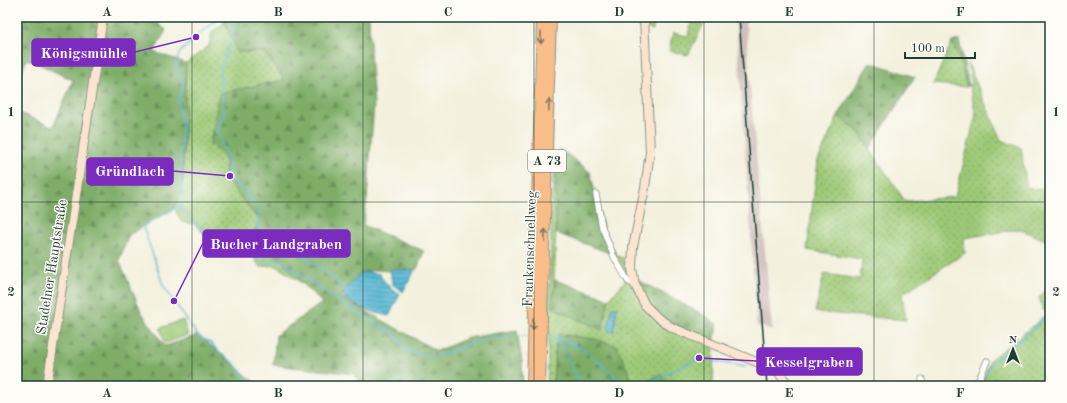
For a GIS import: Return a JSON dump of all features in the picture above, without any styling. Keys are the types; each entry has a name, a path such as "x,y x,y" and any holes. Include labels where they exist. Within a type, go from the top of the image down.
{"highway":[{"name":"Frankenschnellweg","path":"532,386 542,17"},
{"name":"Frankenschnellweg","path":"540,386 551,17"}],"street":[{"name":"Stadelner Hauptstraße","path":"47,386 102,17"},
{"path":"644,17 650,152 645,188 633,247 632,268 635,285 645,305 658,318 673,328 776,370 790,386"},
{"path":"596,194 602,227 614,257 628,281 635,285"},
{"path":"976,386 987,361"},
{"path":"922,379 923,386"}],"shaded area":[{"path":"735,17 746,17 750,87 772,330 757,326"}],"green space":[{"path":"17,17 30,17 26,19 17,56"},
{"path":"30,17 159,18 157,23 166,30 154,52 186,63 182,192 174,208 129,235 119,260 142,313 165,346 198,335 258,386 17,386 17,112 53,127 73,80 27,59 20,76 17,77 17,56 26,19"},
{"path":"223,17 369,17 374,104 367,199 363,225 424,251 417,269 361,272 341,297 437,351 468,338 517,330 522,362 523,386 361,386 354,374 273,365 276,335 322,303 255,234 258,219 225,178 225,158 210,143 220,93 284,80 265,52 237,52"},
{"path":"635,17 654,17 653,30 637,26"},
{"path":"692,17 707,17 688,55 669,51 673,33 688,36"},
{"path":"225,22 237,52 265,52 285,80 220,93 211,143 225,158 225,178 258,219 255,234 306,286 275,265 260,267 242,240 231,236 211,241 194,224 182,222 174,208 182,192 183,180 186,63 209,46 212,32"},
{"path":"959,40 969,85 967,87 959,58 952,42"},
{"path":"952,42 959,58 967,87 933,84"},
{"path":"967,61 1001,140 1021,148 1027,188 1050,190 1050,242 1019,229 964,238 965,253 902,294 906,320 815,312 824,274 860,279 862,259 807,250 818,160 838,116 856,129 905,201 955,197 976,114 969,85 972,84"},
{"path":"870,62 915,77 870,148 856,129 838,116"},
{"path":"561,149 590,172 604,231 617,256 556,233 556,152"},
{"path":"553,152 556,152 556,210 555,268 552,307 602,330 609,299 625,281 617,256 627,259 636,279 714,342 713,386 667,386 668,382 650,380 648,386 634,386 631,378 556,344 553,381 557,386 547,386"},
{"path":"636,279 706,316 718,325 714,342 663,319 646,302"},
{"path":"555,280 609,299 602,330 552,307"},
{"path":"1050,286 1050,307 1048,310 1043,310 1039,297"},
{"path":"1046,316 1050,316 1050,386 981,386 980,385 991,359"},
{"path":"183,320 188,335 165,343 160,328"},
{"path":"559,334 595,339 617,346 634,386 557,386 553,381 556,344"},
{"path":"660,374 668,382 667,386 648,386 650,380"}],"water":[{"path":"390,269 415,270 403,292 392,284"},
{"path":"366,272 380,274 386,284 400,294 389,316 359,307 343,296 345,290 359,274"},
{"path":"612,307 617,307 614,332 608,331"}],"waterway":[{"path":"199,34 212,23 223,17"},
{"path":"232,17 236,24 220,71 224,108 218,134 227,157 230,176 260,209 257,225 265,244 286,244 333,277 345,290"},
{"path":"191,42 180,52 176,63 183,85 178,99 182,126 180,179 183,195 180,208 202,229 213,235 231,231 243,236 260,261 269,262 278,259 344,305 396,334 404,349 425,355 436,356 481,341 504,337 527,336"},
{"path":"180,206 143,226 163,285 198,336 211,343 220,353 233,362 248,380 247,386"},
{"path":"1045,310 1050,304"},
{"path":"980,386 991,364 1036,327 1042,317"},
{"path":"549,336 563,340 584,350 626,386"},
{"path":"555,339 566,354 581,386"},
{"path":"641,386 699,358 745,367"}],"railway":[{"path":"739,17 767,386"}],"place":[{"name":"Königsmühle","path":"196,37"},
{"name":"Gründlach","path":"230,176"},
{"name":"Bucher Landgraben","path":"174,301"},
{"name":"Kesselgraben","path":"699,358"}]}
